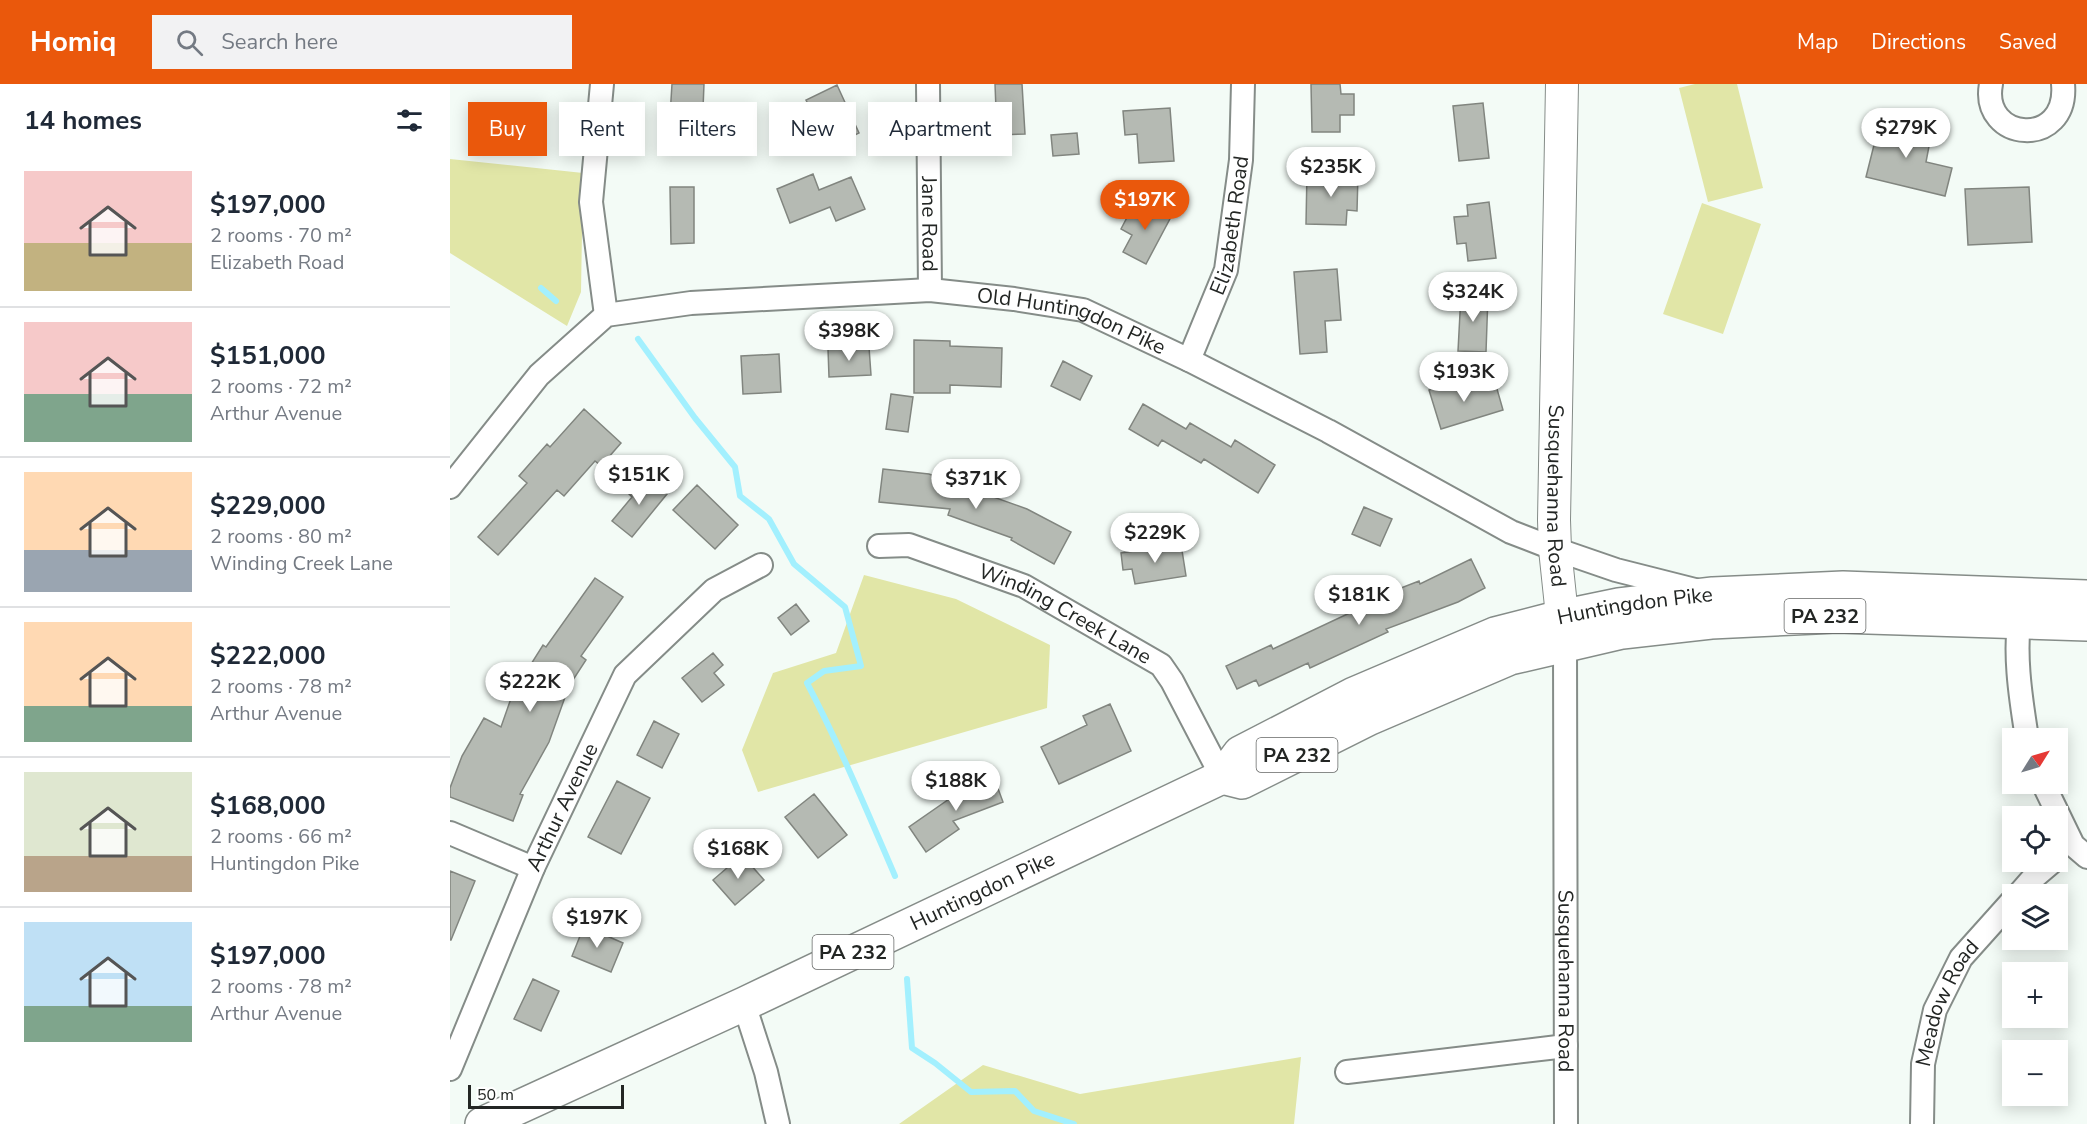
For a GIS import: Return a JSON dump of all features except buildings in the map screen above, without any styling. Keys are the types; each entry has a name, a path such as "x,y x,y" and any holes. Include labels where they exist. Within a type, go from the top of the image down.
{"main road":[{"name":"Susquehanna Road","path":"1562,84 1554,508 1555,549 1563,631"},
{"name":"Huntingdon Pike","path":"482,1124 744,1004 1222,777 1242,783 1370,718 1510,658 1618,605 1713,594 1844,588 2022,608 2087,624"},
{"name":"Huntingdon Pike","path":"1563,631 1622,632 1734,621 2022,608 2087,597"}],"street":[{"path":"450,487 539,375 606,315 591,201 602,84"},
{"name":"Jane Road","path":"928,84 930,290"},
{"name":"Elizabeth Road","path":"1189,360 1226,270 1241,159 1243,84"},
{"path":"1991,84 1990,99 1994,111 2001,121 2011,128 2023,131 2046,126 2055,118 2064,96 2063,84"},
{"name":"Old Huntingdon Pike","path":"606,315 691,303 930,290 1014,299 1083,310 1189,360 1328,431 1511,532 1616,570 1713,594"},
{"name":"Winding Creek Lane","path":"879,546 909,544 1024,586 1161,665 1172,681 1222,777"},
{"name":"Arthur Avenue","path":"450,1069 533,867 625,675 714,591 761,565"},
{"path":"2022,608 2019,691 2025,728"},
{"name":"Susquehanna Road","path":"1563,631 1566,1124"},
{"path":"2048,794 2073,853"},
{"path":"450,832 533,867"},
{"path":"2028,884 2040,872"},
{"name":"Meadow Road","path":"1922,1124 1923,1064 1935,1010 1961,958 2002,912"},
{"path":"744,1004 766,1072 778,1124"},
{"path":"1347,1072 1566,1046"}],"green space":[{"path":"1695,84 1737,84 1763,188 1708,202 1679,88"},
{"path":"450,159 583,173 581,292 567,326 450,253"},
{"path":"1702,203 1761,224 1723,334 1663,314"},
{"path":"864,575 956,599 1050,645 1047,708 758,792 742,750 773,673 836,653"},
{"path":"1301,1057 1294,1124 899,1124 983,1065 1080,1094"}],"waterway":[{"path":"541,288 556,301"},
{"path":"638,339 695,418 735,467 740,496 769,519 794,564 845,607 861,666 824,671 807,683 842,755 895,876"},
{"path":"907,979 912,1048 971,1092 1015,1091 1034,1111 1074,1124"}]}
